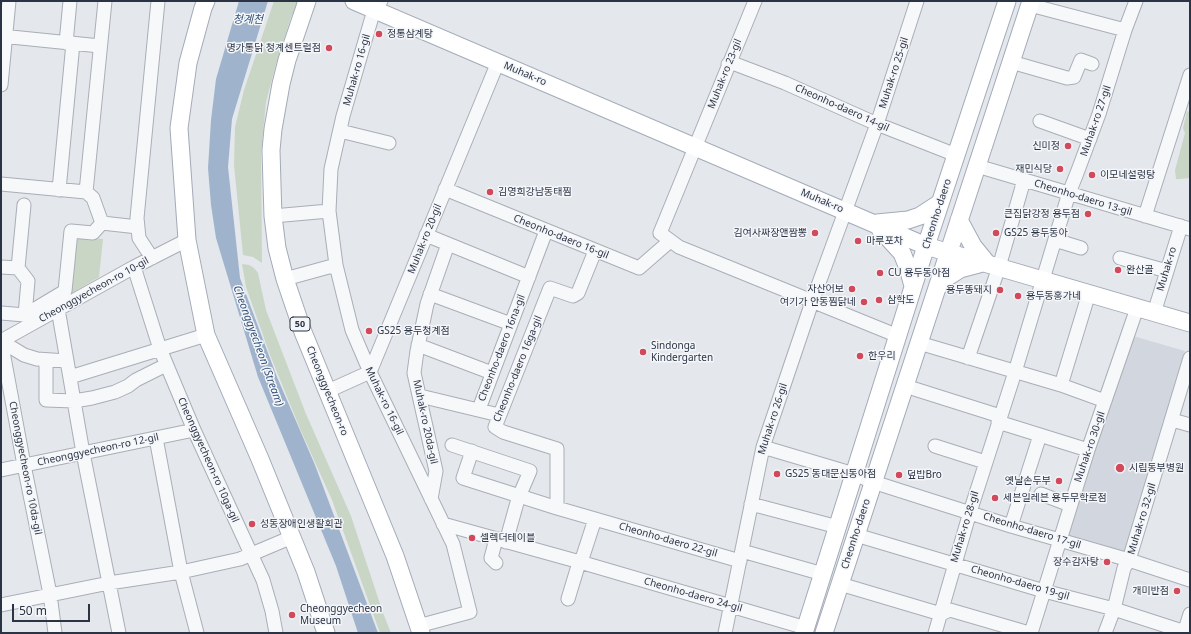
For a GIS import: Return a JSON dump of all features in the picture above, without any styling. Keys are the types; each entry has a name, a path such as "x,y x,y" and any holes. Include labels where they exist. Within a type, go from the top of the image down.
{"main road":[{"path":"206,1 188,63 179,128 187,240 206,335 292,537 306,572 326,633"},
{"name":"Cheonggyecheon-ro","path":"307,1 287,60 276,110 271,150 273,216 277,248 285,279 303,332 395,556 420,629"},
{"name":"Muhak-ro","path":"354,1 378,6 498,62 926,246 949,251 1190,323"},
{"name":"Cheonho-daero","path":"805,631 913,286 1006,1"},
{"name":"Cheonho-daero","path":"826,633 856,534 1031,3"},
{"path":"913,286 902,253 879,226 920,216 940,203"},
{"path":"959,220 973,246 992,264"},
{"path":"937,288 946,278 960,269 992,264"}],"street":[{"path":"1,85 3,36 9,1"},
{"path":"58,190 70,43 70,1"},
{"path":"86,192 105,1"},
{"path":"152,258 139,238 137,218 158,1"},
{"name":"Muhak-ro 23-gil","path":"696,147 728,64 755,1"},
{"name":"Muhak-ro 25-gil","path":"846,212 877,124 917,1"},
{"name":"Muhak-ro 27-gil","path":"1043,280 1069,193 1090,138 1136,1"},
{"name":"Cheonho-daero","path":"1031,3 1125,30"},
{"name":"Muhak-ro 16-gil","path":"378,6 340,131 331,169 329,211 336,265 352,330 370,372 453,544 470,612 420,629"},
{"path":"3,36 100,46"},
{"name":"Muhak-ro 20-gil","path":"370,372 498,62"},
{"path":"1011,62 1068,78 1074,77 1086,62"},
{"name":"Cheonho-daero 14-gil","path":"728,64 735,64 785,83 877,124 956,155"},
{"path":"1145,216 1190,75"},
{"path":"1040,121 1090,138"},
{"path":"340,131 389,143"},
{"path":"696,147 665,237 679,247 898,336"},
{"name":"Cheonho-daero 13-gil","path":"977,166 1185,227"},
{"path":"968,358 992,264 1024,180"},
{"path":"1,184 86,192 93,198 102,223"},
{"name":"Cheonho-daero 16-gil","path":"445,189 639,268 665,237"},
{"path":"24,205 18,268 28,281 25,315"},
{"path":"273,216 329,211"},
{"name":"Muhak-ro 26-gil","path":"725,633 763,447 812,302 846,212"},
{"path":"102,223 138,227"},
{"path":"1,313 25,315 65,291 71,231 92,233 102,223"},
{"name":"Muhak-ro","path":"1154,313 1167,270 1185,227"},
{"name":"Cheonho-daero 16na-gil","path":"420,396 478,409 546,231"},
{"path":"426,235 529,277"},
{"name":"Cheonggyecheon-ro 10-gil","path":"1,341 134,267 187,240"},
{"path":"1055,240 1081,248"},
{"name":"Muhak-ro 20da-gil","path":"432,499 436,471 414,373 418,344 430,294 448,244"},
{"name":"Cheonho-daero 16ga-gil","path":"557,508 557,449 503,432 495,427 550,288 573,296 578,293 595,251"},
{"path":"1120,258 1167,270"},
{"path":"285,279 336,265"},
{"path":"1,267 18,268"},
{"name":"Cheonggyecheon-ro 10ga-gil","path":"134,267 166,365 194,430 263,580 272,610 276,633"},
{"name":"Muhak-ro 28-gil","path":"935,633 985,462 1015,372 1043,280"},
{"path":"1060,385 1088,293"},
{"path":"430,294 511,324"},
{"name":"Muhak-ro 30-gil","path":"1030,633 1088,450 1137,308"},
{"path":"58,309 83,453 119,633"},
{"path":"70,377 206,335"},
{"path":"1,341 24,355 46,360 67,361"},
{"name":"Cheonggyecheon-ro 10da-gil","path":"1,341 50,594 55,633"},
{"path":"919,343 1060,385 1106,401"},
{"path":"418,344 492,373"},
{"name":"Muhak-ro 32-gil","path":"1105,633 1114,609 1124,568 1129,560 1190,358"},
{"path":"46,360 46,400 74,400 92,398 115,392 166,365"},
{"path":"328,392 370,372"},
{"path":"905,386 1040,435 1088,450"},
{"path":"478,409 499,415"},
{"path":"1172,420 1190,425"},
{"name":"Cheonggyecheon-ro 12-gil","path":"1,470 194,430"},
{"path":"1011,526 1040,435"},
{"path":"156,438 181,572 197,633"},
{"path":"452,445 530,471 501,541 491,558 496,563"},
{"path":"935,446 985,462"},
{"path":"763,447 854,474"},
{"name":"Cheonho-daero 22-gil","path":"472,451 464,478 595,519 741,556 823,574"},
{"name":"Cheonho-daero 17-gil","path":"854,474 873,482 1011,526 1129,560 1190,580"},
{"path":"1041,494 1070,505"},
{"name":"Cheonho-daero","path":"751,504 838,527"},
{"path":"568,599 595,519"},
{"name":"Cheonho-daero 24-gil","path":"444,524 730,606 805,631"},
{"name":"Cheonho-daero 19-gil","path":"856,534 1044,591 1114,609 1184,632"},
{"path":"1,606 50,594 181,572 240,559 292,537"},
{"path":"840,584 941,614 950,610 1030,633"},
{"path":"1184,632 1190,614"}],"shaded area":[{"name":"시립동부병원","path":"1133,336 1185,351 1126,552 1067,536"}],"green space":[{"path":"274,1 299,1 291,17 266,102 261,153 262,263 253,257 243,255 234,165 235,127 244,90"},
{"path":"1187,111 1190,112 1190,178 1176,179 1175,170 1185,133 1183,128"},
{"path":"76,237 103,239 99,277 69,295"},
{"path":"242,264 249,265 258,273 266,310 306,414 351,516 391,633 380,633 332,500 301,431 270,355 246,287"}],"water":[{"name":"청계천","path":"239,1 268,1 232,119 228,167 240,278 277,377 315,465 378,633 358,633 336,566 258,377 216,238 211,205 208,168 211,120 216,79"}],"place":[{"name":"정통삼계탕","path":"379,34"},
{"name":"명가통닭 청계센트럴점","path":"329,48"},
{"name":"신미정","path":"1068,146"},
{"name":"재민식당","path":"1060,169"},
{"name":"이모네설렁탕","path":"1092,175"},
{"name":"김영희강남동태찜","path":"490,192"},
{"name":"큰집닭강정 용두점","path":"1088,214"},
{"name":"김여사짜장앤짬뽕","path":"815,233"},
{"name":"GS25 용두동아","path":"996,233"},
{"name":"마루포차","path":"858,241"},
{"name":"완산골","path":"1118,270"},
{"name":"CU 용두동아점","path":"880,273"},
{"name":"자산어보","path":"852,289"},
{"name":"용두똥돼지","path":"1000,290"},
{"name":"용두동홍가네","path":"1018,296"},
{"name":"삼학도","path":"879,300"},
{"name":"여기가 안동찜닭네","path":"864,302"},
{"name":"GS25 용두청계점","path":"369,331"},
{"name":"Sindonga Kindergarten","path":"643,352"},
{"name":"한우리","path":"860,356"},
{"name":"시립동부병원","path":"1120,468"},
{"name":"GS25 동대문신동아점","path":"777,474"},
{"name":"덮밥Bro","path":"899,475"},
{"name":"옛날손두부","path":"1059,481"},
{"name":"세븐일레븐 용두무학로점","path":"995,498"},
{"name":"성동장애인생활회관","path":"252,524"},
{"name":"셀렉더테이블","path":"472,538"},
{"name":"장수감자탕","path":"1107,562"},
{"name":"개미반점","path":"1177,591"},
{"name":"Cheonggyecheon Museum","path":"292,615"}],"water label":[{"name":"Cheonggyecheon (Stream)","path":"258,346"}]}
